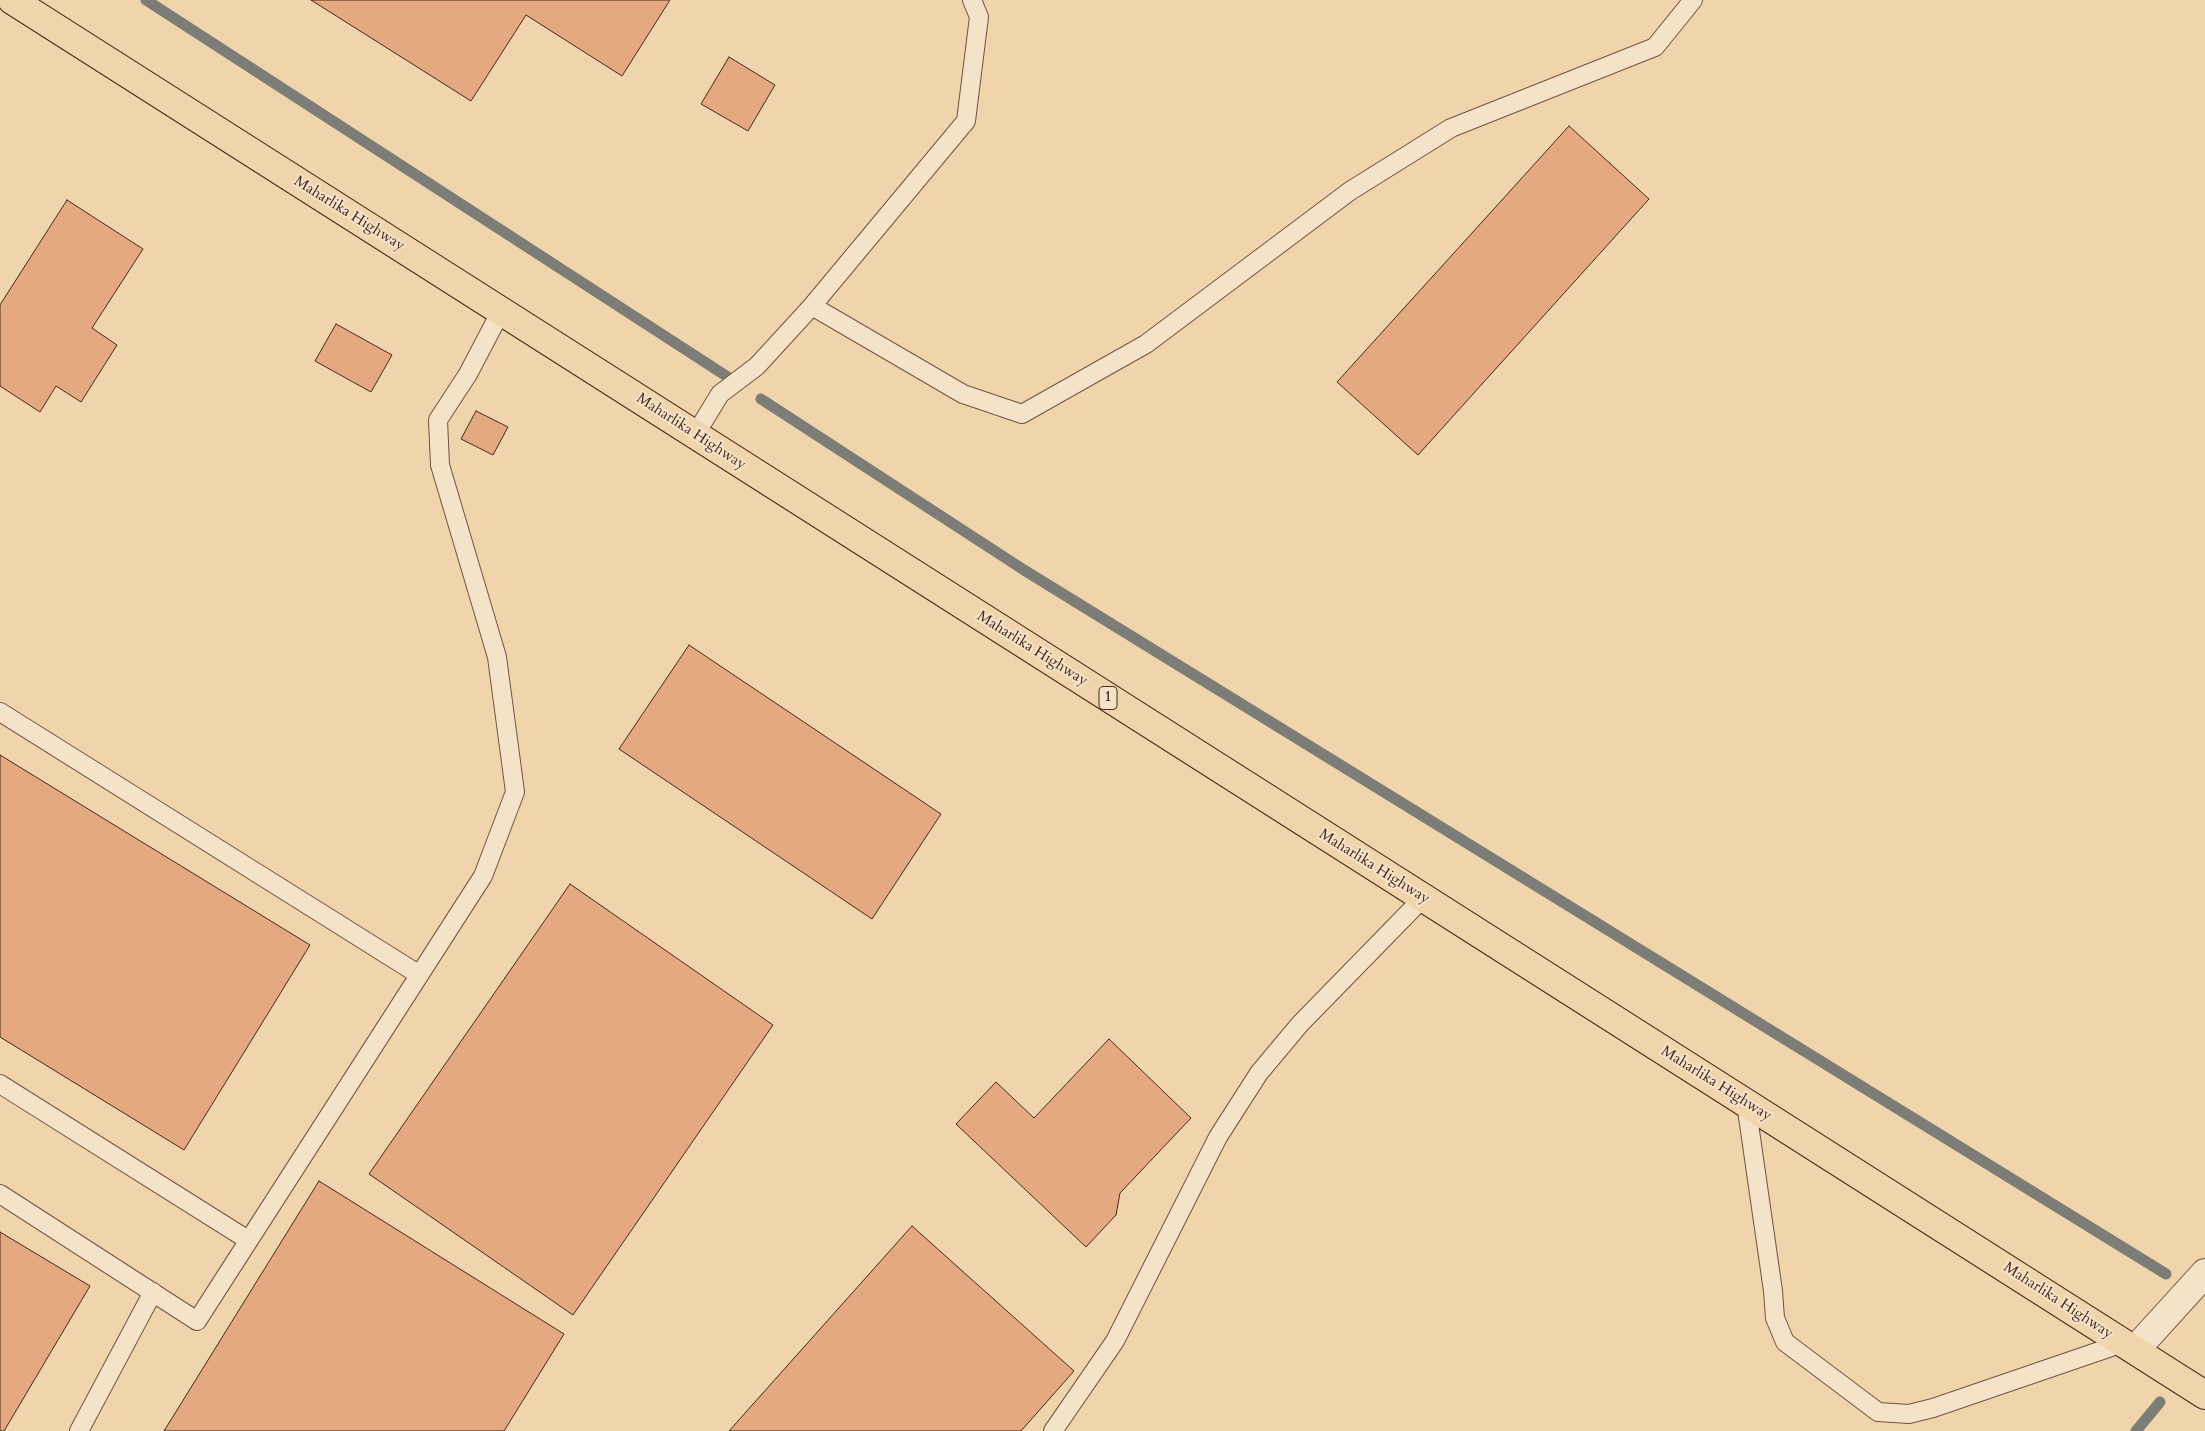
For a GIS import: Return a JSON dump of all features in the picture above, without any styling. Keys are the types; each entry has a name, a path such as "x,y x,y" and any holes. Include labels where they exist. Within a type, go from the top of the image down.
{"highway":[{"name":"Maharlika Highway","path":"12,0 2205,1395"}],"street":[{"path":"2129,1347 2205,1273"}],"lane":[{"path":"694,435 720,394 757,366 812,306 966,122 979,17 972,0"},
{"path":"812,306 963,394 1022,414 1146,344 1350,191 1451,128 1655,47 1693,0"},
{"path":"0,1194 197,1321 418,974 483,876 514,792 497,657 440,465 438,420 468,374 501,311"},
{"path":"0,712 418,974"},
{"path":"1053,1431 1115,1340 1218,1137 1259,1073 1300,1024 1423,898"},
{"path":"0,1084 248,1240"},
{"path":"1746,1102 1773,1291 1774,1318 1785,1342 1878,1412 1909,1414 1933,1408 2129,1347"},
{"path":"79,1431 152,1292"}],"building":[{"path":"311,0 670,0 622,76 526,15 471,101"},
{"path":"729,57 775,85 748,131 701,104"},
{"path":"1569,126 1649,199 1418,455 1337,382"},
{"path":"67,200 143,249 92,328 117,345 81,402 56,386 40,412 0,386 0,305"},
{"path":"336,324 392,355 371,392 315,361"},
{"path":"476,411 508,427 493,455 461,439"},
{"path":"689,645 941,814 872,919 619,749"},
{"path":"0,755 310,945 184,1150 0,1037"},
{"path":"570,884 773,1025 573,1315 369,1174"},
{"path":"1109,1039 1191,1118 1120,1193 1116,1215 1086,1247 956,1124 996,1082 1034,1118"},
{"path":"319,1181 564,1334 504,1431 164,1431"},
{"path":"912,1226 1074,1371 1021,1431 729,1431"},
{"path":"0,1232 90,1286 4,1431 0,1431"}],"waterway":[{"path":"146,0 734,381"},
{"path":"761,399 1024,570 2166,1274"},
{"path":"2136,1431 2160,1402"}]}
